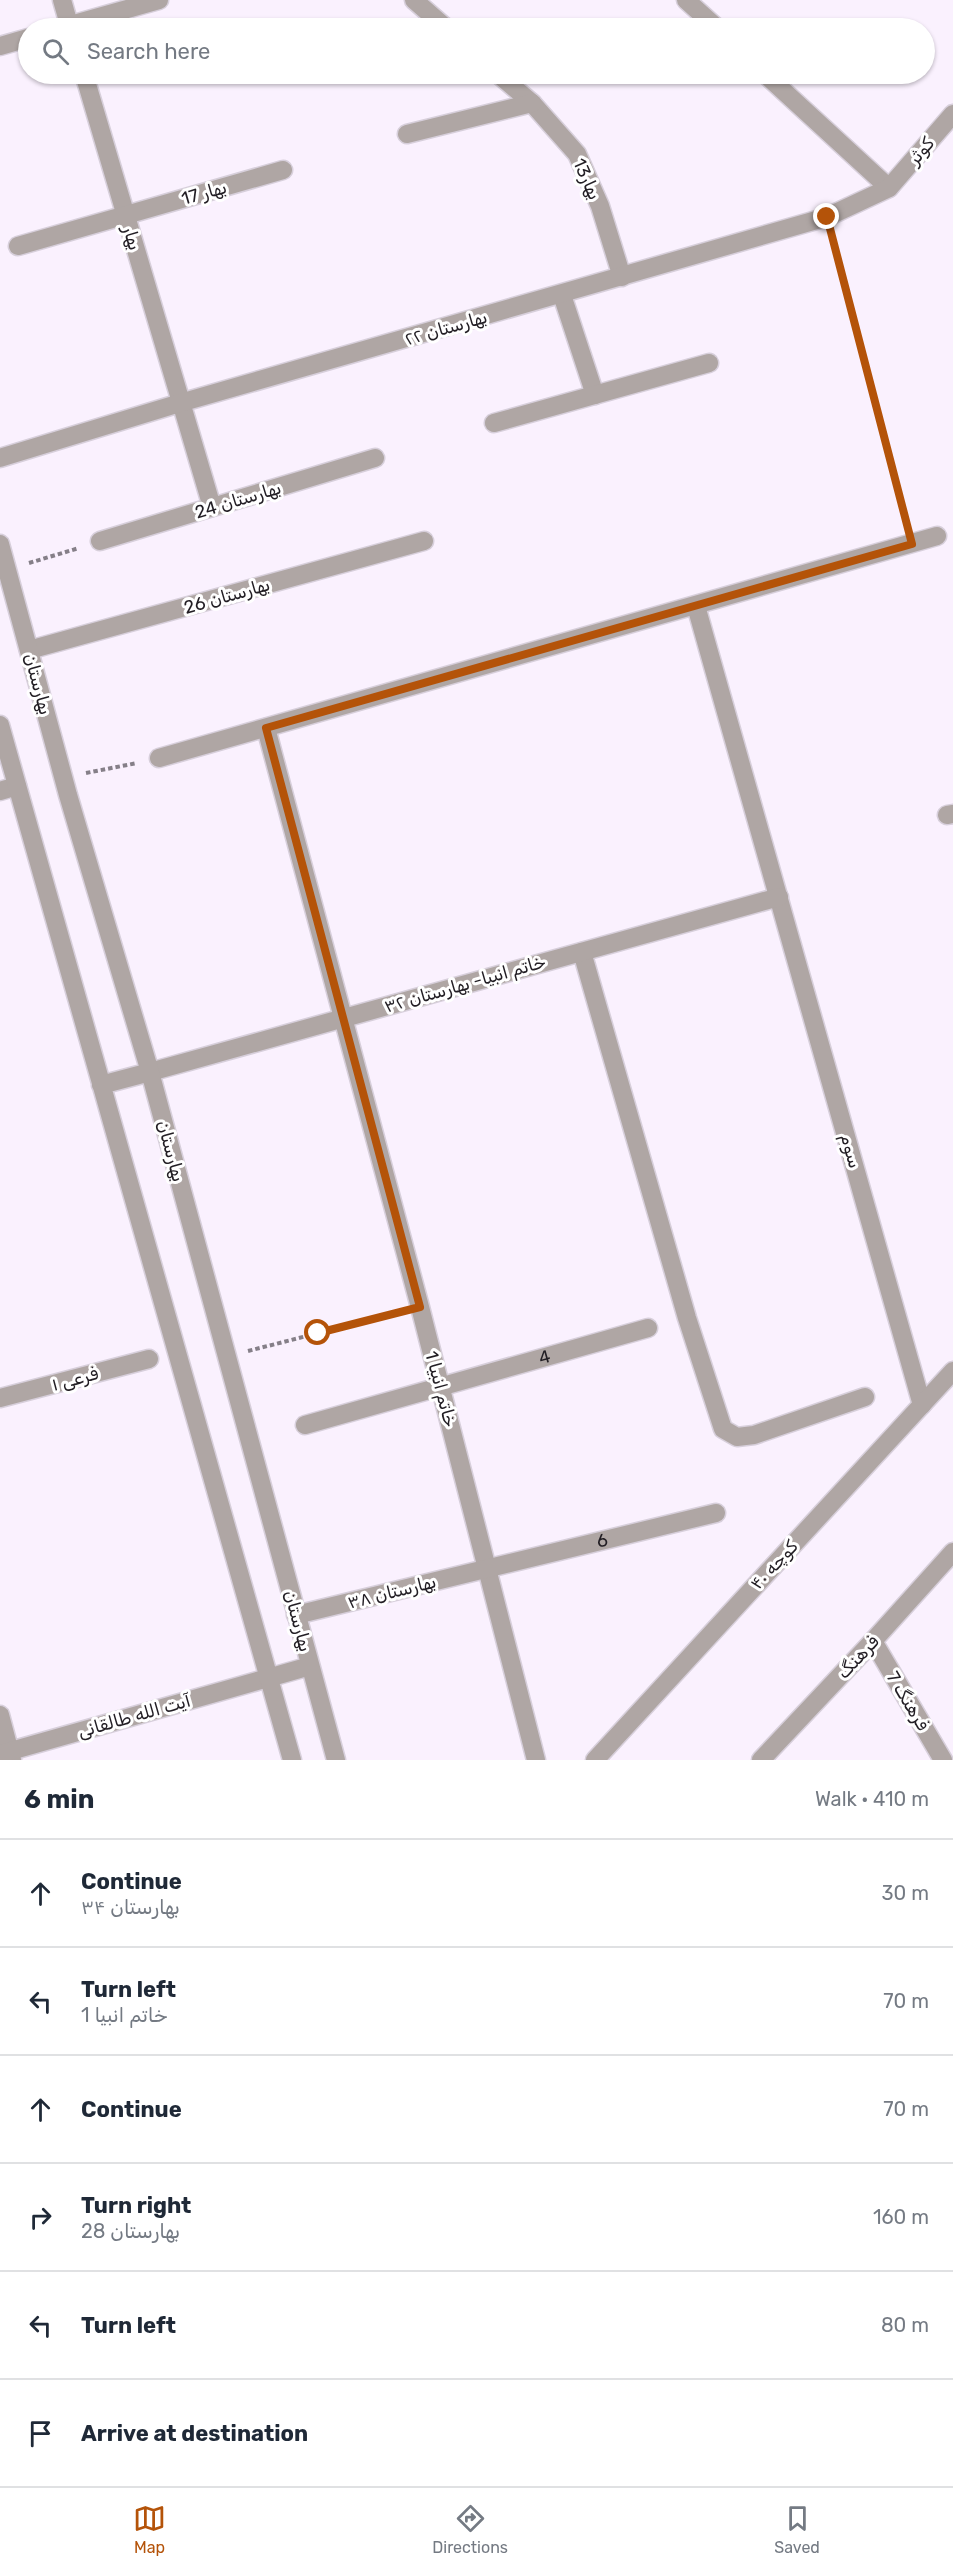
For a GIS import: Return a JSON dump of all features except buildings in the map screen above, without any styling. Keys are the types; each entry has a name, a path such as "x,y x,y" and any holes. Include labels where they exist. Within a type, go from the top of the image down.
{"street":[{"path":"62,0 65,18"},
{"path":"100,18 159,0"},
{"path":"414,0 435,18"},
{"path":"686,0 706,18"},
{"path":"0,46 18,41"},
{"name":"بهار","path":"87,84 212,507"},
{"name":"بهار13","path":"510,84 532,103 577,154 600,206 622,277"},
{"path":"776,84 889,188"},
{"path":"407,134 532,103"},
{"name":"کوثر","path":"889,188 953,114"},
{"name":"بهار 17","path":"18,246 283,170"},
{"name":"بهارستان ۲۲","path":"0,458 180,403 827,217 889,188"},
{"path":"562,295 595,395"},
{"path":"494,423 709,363"},
{"name":"بهارستان 24","path":"100,541 375,458"},
{"path":"159,758 937,536"},
{"name":"بهارستان 26","path":"29,650 424,541"},
{"name":"بهارستان","path":"0,544 64,778 150,1072 336,1760"},
{"name":"سوم","path":"696,606 922,1405"},
{"path":"0,725 9,789 101,1085 292,1760"},
{"name":"خاتم انبیا 1","path":"266,728 441,1386 536,1760"},
{"name":"خاتم انبیا- بهارستان ۳۲","path":"101,1085 779,897"},
{"path":"582,952 687,1318 723,1429 737,1437 754,1435 865,1397"},
{"name":"4","path":"305,1425 648,1328"},
{"name":"فرعی ۱","path":"0,1398 149,1359"},
{"name":"کوچه ۴۰","path":"596,1760 953,1371"},
{"name":"6","path":"488,1569 716,1513"},
{"name":"فرهنگ","path":"761,1760 953,1552"},
{"name":"بهارستان ۳۸","path":"296,1615 488,1569"},
{"name":"فرهنگ 7","path":"873,1641 943,1760"},
{"name":"آیت الله طالقانی","path":"7,1755 310,1666"},
{"path":"0,1715 7,1755"}],"path":[{"path":"827,217 912,544"},
{"path":"7,569 100,541"},
{"path":"64,778 159,758"},
{"path":"226,1356 420,1307"}],"route":[{"path":"318,1333 420,1307 266,728 912,544 827,217"}]}
